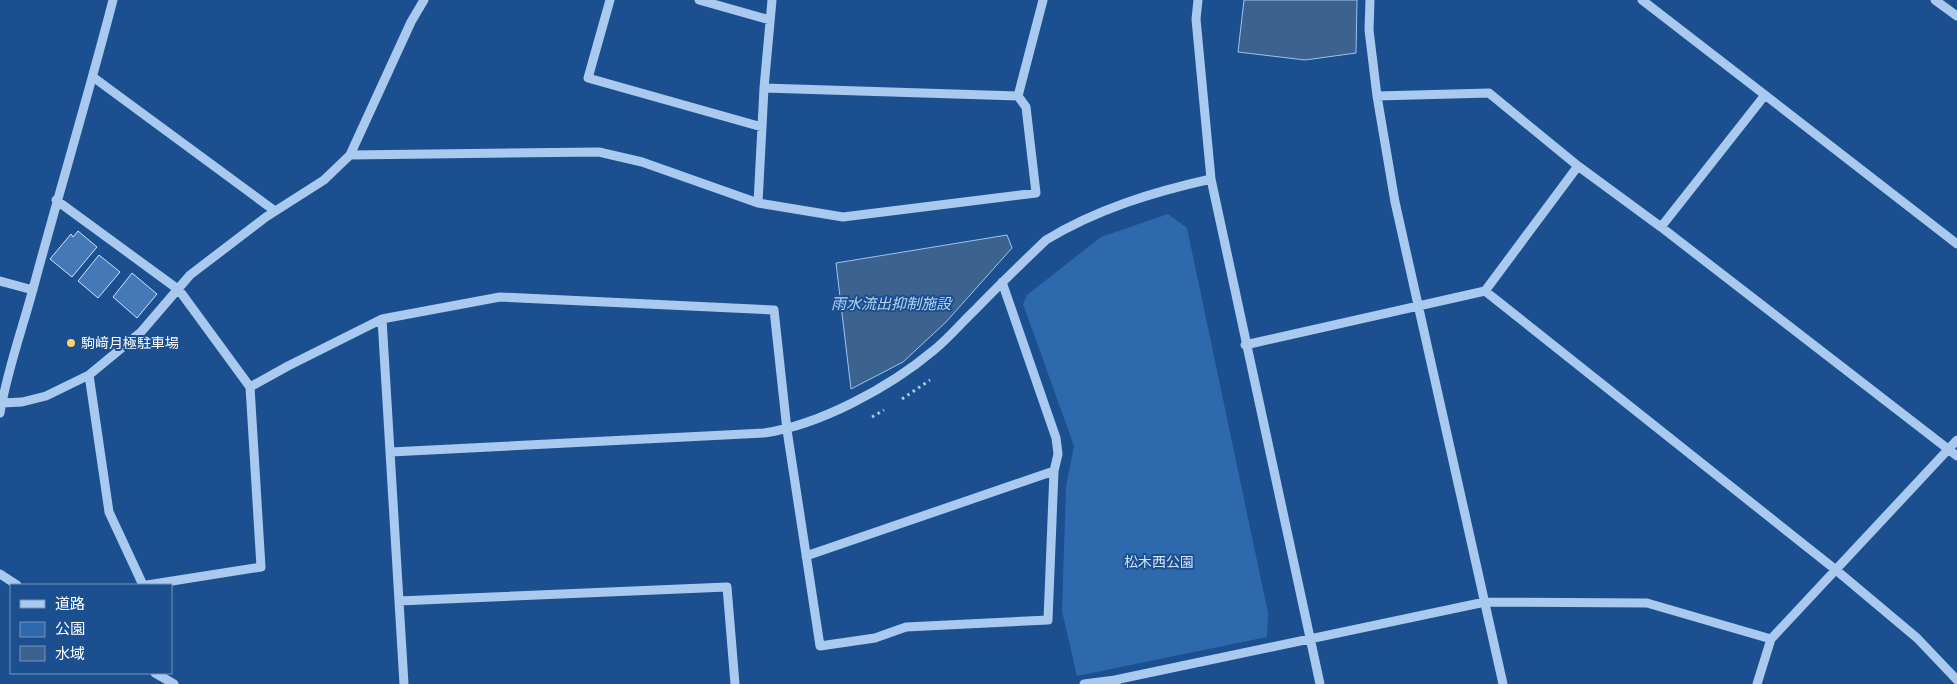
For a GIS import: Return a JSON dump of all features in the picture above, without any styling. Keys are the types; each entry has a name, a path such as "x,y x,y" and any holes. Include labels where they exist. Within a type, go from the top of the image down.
{"street":[{"path":"0,413 56,200 93,77 113,0"},
{"path":"2,403 22,402 46,396 89,375 141,332 190,275 275,211 324,180 350,155 411,22 424,0"},
{"path":"610,0 588,78 762,127"},
{"path":"700,0 770,20"},
{"path":"758,203 764,88 772,0"},
{"path":"1018,96 1043,0"},
{"path":"1198,0 1196,19 1211,178 1245,344 1320,684"},
{"path":"1370,0 1369,30 1376,96 1395,202 1503,684"},
{"path":"1642,0 1957,244"},
{"path":"1935,0 1957,16"},
{"path":"93,77 275,211"},
{"path":"764,88 1018,96"},
{"path":"1376,96 1489,93 1578,166 1661,227 1953,453"},
{"path":"1661,227 1765,95"},
{"path":"350,155 599,152 642,162 758,203 843,217 1036,193 1026,107 1018,96"},
{"path":"1245,344 1486,291 1578,166"},
{"path":"391,452 764,433 788,430 795,425 832,414 885,385 934,350 1046,240 1065,228 1120,204 1163,190 1211,178"},
{"path":"56,200 179,290 250,387 260,567 151,584"},
{"path":"0,281 33,290"},
{"path":"250,387 382,319 500,297 774,310 788,430 820,646 875,638 906,627 1048,620 1054,471 1058,454 1056,438 1002,282"},
{"path":"1486,291 1836,570 1917,638 1957,680"},
{"path":"382,319 404,684"},
{"path":"89,375 109,512 145,584"},
{"path":"1757,684 1771,639 1836,570 1953,453 1957,440"},
{"path":"806,556 1054,471"},
{"path":"0,574 15,584"},
{"path":"399,601 727,586 735,684"},
{"path":"1084,684 1116,682 1485,602 1647,603 1771,639"},
{"path":"156,674 174,684"}],"green space":[{"name":"松木西公園","path":"1168,214 1187,228 1268,613 1267,637 1077,676 1062,611 1066,486 1074,446 1023,304 1027,295 1101,237"}],"water":[{"path":"1244,0 1357,0 1356,53 1305,60 1238,52"},
{"name":"雨水流出抑制施設","path":"1007,235 1012,248 946,322 903,362 851,389 836,263"}],"building":[{"path":"78,231 97,247 72,277 50,259 71,234 73,237"},
{"path":"99,255 120,272 98,298 78,281"},
{"path":"132,273 157,294 137,318 113,297"}],"place":[{"name":"駒﨑月極駐車場","path":"71,343"}]}
